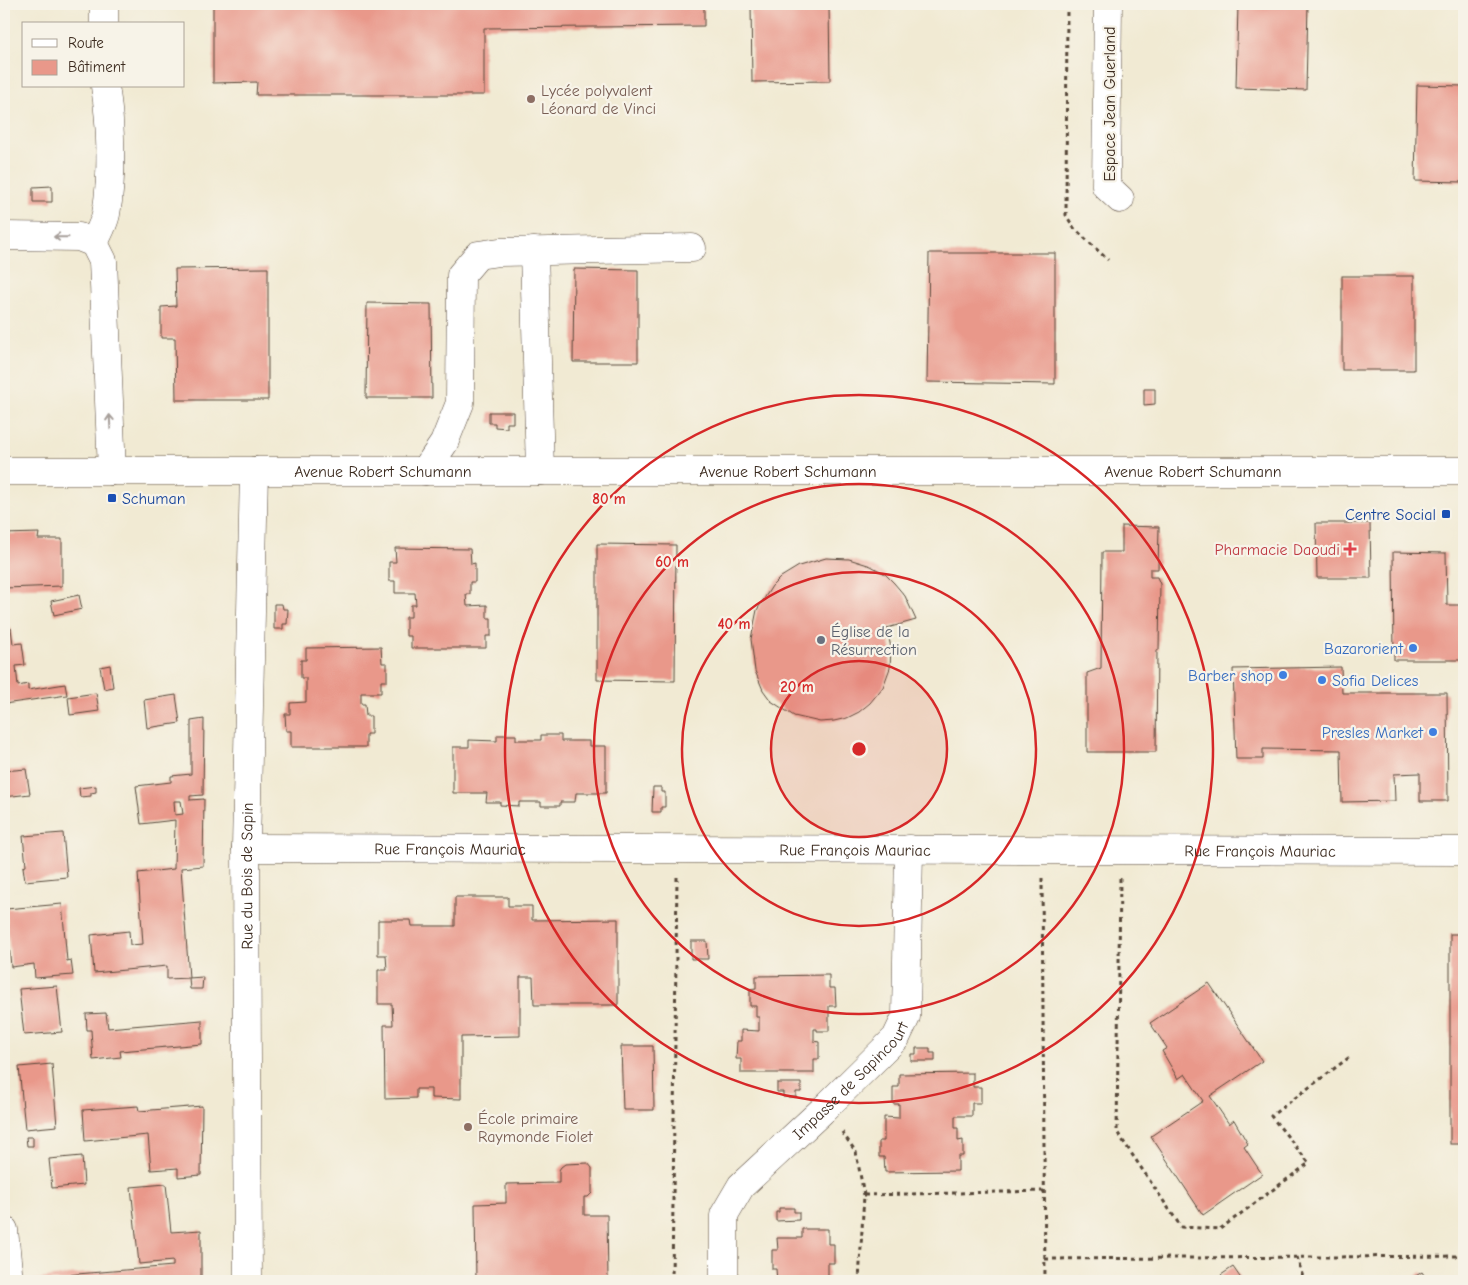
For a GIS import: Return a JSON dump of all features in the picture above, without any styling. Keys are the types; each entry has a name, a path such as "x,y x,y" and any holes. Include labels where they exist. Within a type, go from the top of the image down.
{"street":[{"path":"104,4 104,22"},
{"name":"Espace Jean Guerland","path":"1108,4 1106,186 1120,199"},
{"path":"94,243 106,216 110,174 109,113 105,88"},
{"path":"4,236 79,237 94,243 103,261 112,471"},
{"path":"425,471 444,443 460,403 461,275 478,255 499,252 692,248"},
{"path":"534,251 540,471"},
{"name":"Avenue Robert Schumann","path":"4,471 1464,471"},
{"name":"Rue du Bois de Sapin","path":"248,1281 246,848 254,471"},
{"name":"Rue François Mauriac","path":"246,848 1464,851"},
{"name":"Impasse de Sapincourt","path":"724,1281 724,1215 741,1186 824,1109 896,1038 906,1017 909,850"},
{"path":"4,1230 9,1281"}],"path":[{"path":"1067,4 1066,215 1074,228 1108,260"},
{"path":"672,1281 678,848"},
{"path":"1042,850 1046,1281"},
{"path":"1121,850 1117,1132 1181,1226 1220,1229 1309,1163 1271,1116 1351,1056"},
{"path":"824,1109 856,1152 864,1196 859,1281"},
{"path":"864,1196 1045,1191"},
{"path":"1045,1259 1464,1256"},
{"path":"1297,1257 1304,1281"}],"building":[{"path":"213,4 704,4 704,26 484,28 484,95 256,95 257,82 213,83"},
{"path":"751,4 829,4 830,81 752,82"},
{"path":"1238,4 1308,4 1306,90 1236,88"},
{"path":"1417,85 1464,86 1464,182 1415,181"},
{"path":"52,186 52,202 33,202 33,187"},
{"path":"929,253 1055,253 1055,384 927,382"},
{"path":"268,268 268,400 176,400 175,338 161,338 161,307 176,306 175,269"},
{"path":"574,269 638,270 638,362 573,362"},
{"path":"1342,276 1414,276 1414,370 1342,370"},
{"path":"367,303 431,304 432,398 366,398"},
{"path":"1144,389 1155,389 1155,404 1144,405"},
{"path":"489,412 513,412 513,423 507,423 507,428 495,427 495,423 489,423"},
{"path":"1316,523 1370,523 1371,578 1317,578"},
{"path":"1122,526 1159,527 1158,569 1150,569 1150,577 1157,577 1160,584 1156,752 1087,752 1087,673 1101,668 1102,552 1122,552"},
{"path":"39,533 38,539 62,539 62,586 4,588 4,534"},
{"path":"597,544 676,545 675,681 597,680"},
{"path":"395,548 470,549 471,564 475,563 475,582 470,582 470,594 466,594 467,606 487,605 487,618 491,618 491,636 486,636 486,648 411,648 411,636 406,636 406,617 411,617 411,605 416,605 415,593 395,593 395,581 389,581 389,562 396,562"},
{"path":"1393,552 1446,553 1447,605 1464,605 1464,660 1394,660"},
{"name":"Église de la Résurrection","path":"826,558 849,559 871,566 885,574 905,596 916,620 887,628 891,648 890,668 883,687 870,703 859,712 847,718 820,722 794,716 771,701 763,690 755,671 751,639 757,610 772,586 781,577 799,566"},
{"path":"79,595 82,609 54,615 51,601"},
{"path":"274,604 282,604 283,609 288,609 287,624 283,624 283,629 274,629"},
{"path":"11,628 13,644 22,643 25,665 16,666 18,686 28,684 28,690 65,684 67,695 4,704 4,629"},
{"path":"381,647 382,663 387,663 387,681 381,681 381,693 361,693 361,704 365,704 366,716 371,716 371,734 366,734 366,747 291,747 291,731 286,731 285,714 290,714 290,703 306,702 306,678 301,678 301,660 306,660 306,648"},
{"path":"110,665 113,687 104,689 100,667"},
{"path":"1341,667 1342,693 1447,693 1448,801 1420,801 1420,773 1394,774 1395,801 1342,802 1341,750 1263,749 1263,759 1236,759 1233,669"},
{"path":"96,693 99,711 70,715 68,697"},
{"path":"176,695 180,723 147,728 144,700"},
{"path":"204,719 203,795 190,796 190,800 204,799 203,866 181,868 189,978 167,979 167,966 94,973 91,935 129,931 130,945 143,944 138,873 174,869 175,820 141,824 136,786 171,782 171,776 191,774 191,721","holes":["174,801 181,801 183,814 175,815"]},
{"path":"497,735 516,735 516,740 541,740 541,735 561,735 561,741 589,741 589,746 606,746 606,793 576,793 575,802 560,802 560,806 541,806 541,802 519,802 519,806 500,805 500,802 486,802 487,793 453,793 453,747 469,747 469,740 497,741"},
{"path":"26,769 30,794 4,797 4,771"},
{"path":"96,786 96,792 91,793 91,796 80,797 79,788"},
{"path":"653,787 661,787 661,792 665,792 665,807 661,807 661,812 652,812"},
{"path":"63,833 67,877 25,881 23,867 26,866 23,836"},
{"path":"455,897 508,897 508,906 532,906 532,920 618,919 618,1005 534,1005 533,977 520,977 520,1036 461,1037 461,1099 431,1098 431,1089 416,1089 416,1098 385,1099 384,1025 393,1025 392,1004 378,1004 378,970 387,970 386,955 378,955 378,920 411,920 412,926 455,926"},
{"path":"62,904 67,961 71,960 73,975 35,978 34,964 11,967 6,909"},
{"path":"1450,934 1464,934 1464,1144 1450,1144"},
{"path":"691,941 707,941 708,959 691,959"},
{"path":"829,975 829,988 835,988 836,1006 829,1006 829,1031 817,1031 817,1029 814,1029 814,1041 819,1042 819,1059 814,1059 814,1073 741,1073 741,1059 736,1059 737,1041 741,1041 741,1030 759,1031 759,1017 756,1017 756,1006 750,1006 750,989 756,988 756,976"},
{"path":"203,977 202,989 190,989 189,978"},
{"path":"1209,983 1262,1061 1210,1096 1229,1124 1234,1120 1248,1144 1244,1147 1262,1174 1203,1215 1151,1136 1203,1101 1185,1074 1178,1079 1162,1051 1167,1048 1150,1023"},
{"path":"57,986 62,1032 24,1035 19,989"},
{"path":"106,1013 108,1028 202,1020 202,1044 120,1051 121,1057 93,1060 91,1030 87,1030 86,1014"},
{"path":"621,1046 653,1046 654,1110 623,1110"},
{"path":"916,1048 930,1048 930,1053 935,1053 935,1061 911,1061 911,1054 916,1054"},
{"path":"52,1064 57,1126 25,1129 19,1067"},
{"path":"973,1073 973,1087 981,1087 981,1103 972,1103 972,1116 955,1116 955,1128 958,1128 958,1141 963,1140 963,1156 958,1156 958,1171 885,1172 884,1157 879,1157 879,1141 884,1141 884,1117 899,1118 899,1104 893,1104 893,1087 899,1087 899,1074"},
{"path":"777,1083 801,1083 801,1092 796,1092 796,1097 783,1097 783,1092 777,1092"},
{"path":"138,1106 139,1111 202,1106 201,1175 178,1177 178,1168 151,1170 148,1135 85,1141 83,1110"},
{"path":"26,1137 33,1137 33,1146 27,1146"},
{"path":"82,1156 84,1185 52,1188 49,1159"},
{"path":"588,1163 592,1168 592,1193 588,1197 584,1197 584,1215 607,1215 608,1281 476,1281 475,1204 506,1203 506,1184 559,1183 559,1170 565,1164"},
{"path":"166,1184 171,1232 201,1230 201,1281 31,1281 77,1274 173,1266 173,1261 139,1264 131,1187"},
{"path":"779,1208 794,1208 794,1212 799,1212 799,1220 776,1221 776,1212 779,1212"},
{"path":"802,1229 828,1229 828,1244 834,1244 834,1263 828,1263 828,1281 777,1281 776,1269 772,1269 772,1250 778,1250 777,1238 802,1238"},
{"path":"1233,1267 1242,1280 1225,1281 1221,1275"},
{"path":"1422,1272 1428,1281 1408,1281"}],"place":[{"name":"Lycée polyvalent Léonard de Vinci","path":"531,99"},
{"name":"Schuman","path":"112,498"},
{"name":"Centre Social","path":"1446,514"},
{"name":"Pharmacie Daoudi","path":"1350,549"},
{"name":"Église de la Résurrection","path":"821,640"},
{"name":"Bazarorient","path":"1413,648"},
{"name":"Barber shop","path":"1283,675"},
{"name":"Sofia Delices","path":"1322,680"},
{"name":"Presles Market","path":"1433,732"},
{"name":"École primaire Raymonde Fiolet","path":"468,1127"}]}
